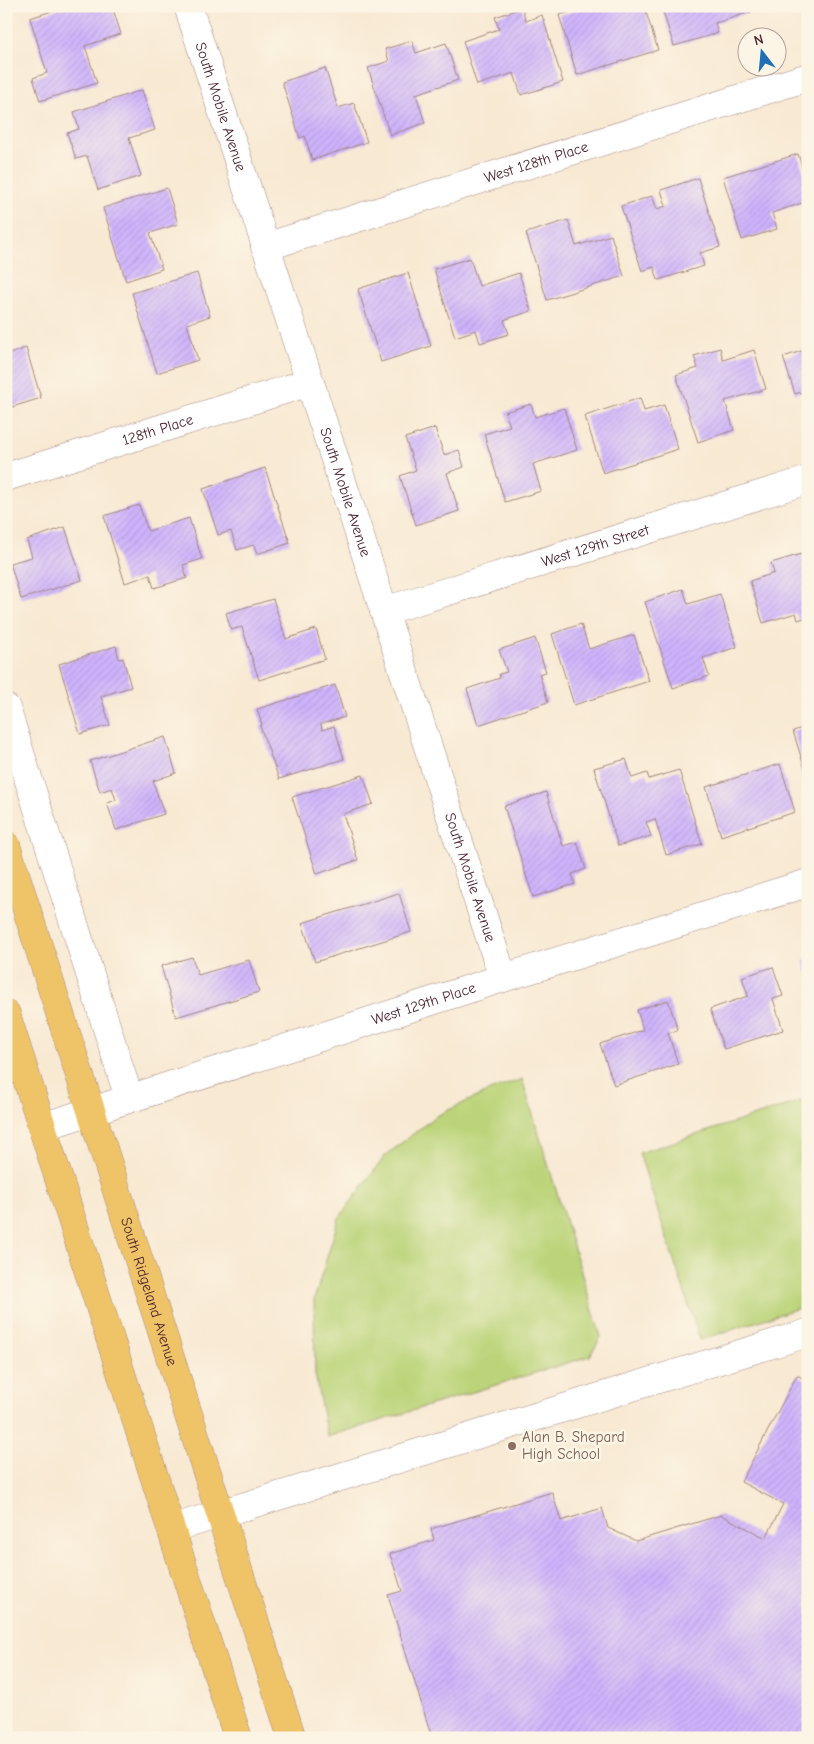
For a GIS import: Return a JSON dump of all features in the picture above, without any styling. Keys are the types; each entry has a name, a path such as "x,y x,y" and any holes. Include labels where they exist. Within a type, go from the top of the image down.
{"main road":[{"name":"South Ridgeland Avenue","path":"6,845 292,1738"},
{"path":"6,1014 238,1738"}],"street":[{"name":"South Mobile Avenue","path":"188,6 503,978"},
{"name":"West 128th Place","path":"265,247 808,77"},
{"name":"128th Place","path":"6,476 310,382"},
{"name":"West 129th Street","path":"384,611 808,480"},
{"path":"6,708 129,1098"},
{"name":"West 129th Place","path":"42,1127 503,978 808,884"},
{"path":"171,1529 220,1512 808,1333"}],"green space":[{"path":"522,1079 601,1337 590,1356 327,1437 315,1374 314,1300 339,1218 385,1156 436,1116 487,1092"},
{"path":"808,1099 808,1305 700,1340 639,1153"}],"building":[{"path":"68,6 112,6 121,34 85,46 97,83 40,101 33,78 47,73 30,18"},
{"path":"581,6 644,6 658,50 577,75 559,15 582,9"},
{"path":"661,6 749,6 751,12 715,23 718,33 674,46"},
{"path":"776,6 796,6 796,7 778,12"},
{"path":"522,8 526,21 542,15 563,82 521,95 514,73 477,85 463,41 499,29 495,17"},
{"path":"412,41 416,53 446,43 458,80 416,94 425,123 390,135 368,68 389,61 385,49"},
{"path":"325,68 338,108 354,103 367,142 312,160 305,136 300,138 282,82"},
{"path":"142,90 155,130 129,138 141,176 98,190 87,156 76,159 67,133 79,129 74,112"},
{"path":"798,154 808,186 808,201 772,213 777,229 742,240 723,177"},
{"path":"698,178 720,247 700,253 704,266 658,280 654,267 642,271 621,206 652,196 657,209 666,206 661,190"},
{"path":"167,188 178,224 150,233 162,269 126,281 103,208"},
{"path":"568,220 576,246 611,235 624,276 547,300 526,233"},
{"path":"470,258 479,286 519,273 531,311 504,320 509,334 480,343 476,330 455,337 434,269"},
{"path":"197,273 210,316 187,324 198,360 157,373 132,293"},
{"path":"408,273 431,346 381,362 358,289"},
{"path":"26,348 41,398 6,409 6,355"},
{"path":"720,348 723,360 754,350 766,389 725,401 734,430 698,442 676,375 698,368 694,356"},
{"path":"808,349 808,390 795,394 783,357"},
{"path":"640,398 644,411 664,405 678,449 603,473 585,416"},
{"path":"531,404 535,417 564,408 577,450 533,464 541,491 505,502 484,434 510,426 505,412"},
{"path":"435,428 444,455 459,450 464,467 447,473 459,511 416,525 400,476 416,470 405,438"},
{"path":"265,468 290,543 257,554 254,545 237,550 231,531 218,535 203,489"},
{"path":"139,505 148,531 189,518 202,559 183,565 187,578 154,588 150,575 125,583 104,516"},
{"path":"65,527 82,580 21,599 10,563 32,557 27,540"},
{"path":"808,552 808,617 798,620 796,613 763,623 750,581 774,573 771,563"},
{"path":"683,589 688,604 720,594 737,647 703,658 709,676 673,688 645,602"},
{"path":"273,599 286,639 316,629 325,659 259,680 242,627 231,630 226,613"},
{"path":"581,624 589,649 634,635 649,681 574,705 552,634"},
{"path":"535,638 546,672 539,674 548,702 478,725 467,689 500,678 499,674 507,672 499,650"},
{"path":"116,646 119,659 123,658 131,687 101,696 110,725 80,734 59,664"},
{"path":"335,685 345,717 321,724 322,730 334,726 344,759 279,779 260,726 262,725 257,709"},
{"path":"808,726 808,776 807,776 793,731"},
{"path":"165,737 176,773 153,781 164,814 116,830 107,803 116,800 112,788 100,792 90,761"},
{"path":"626,759 632,778 647,773 649,779 679,770 702,844 666,855 655,819 646,822 651,836 618,846 594,768"},
{"path":"780,764 795,812 721,836 706,787"},
{"path":"363,775 373,804 343,814 358,860 317,874 292,797"},
{"path":"546,792 563,846 577,842 586,869 572,874 575,884 533,897 504,806"},
{"path":"399,893 411,932 315,962 302,923"},
{"path":"192,957 198,975 249,960 259,992 176,1017 161,966"},
{"path":"808,958 808,973 807,974 803,960"},
{"path":"773,967 783,996 773,999 783,1030 724,1049 710,1009 748,996 742,977"},
{"path":"668,1000 678,1030 668,1033 678,1064 614,1085 600,1044 643,1030 637,1010"},
{"path":"797,1375 808,1381 808,1738 432,1738 388,1595 402,1591 390,1554 434,1540 431,1529 552,1492 561,1521 602,1508 608,1528 636,1541 721,1515 766,1538 783,1504 741,1482"},
{"path":"6,1719 18,1738 6,1738"}],"place":[{"name":"Alan B. Shepard High School","path":"512,1446"}]}
